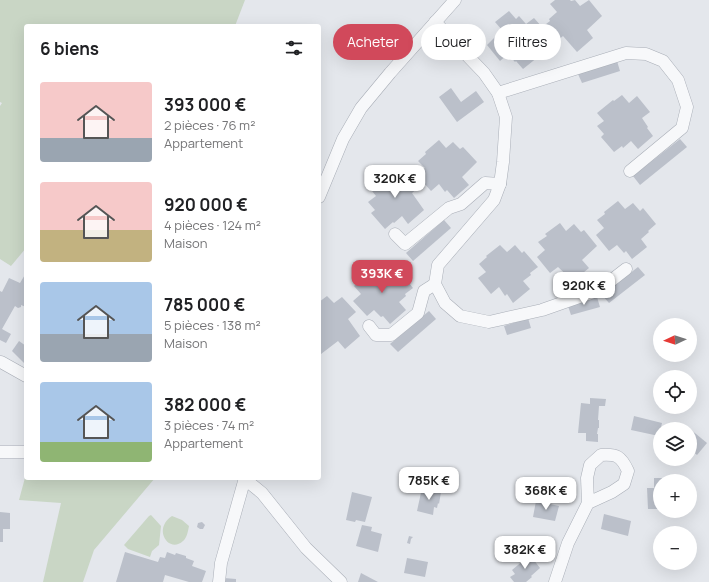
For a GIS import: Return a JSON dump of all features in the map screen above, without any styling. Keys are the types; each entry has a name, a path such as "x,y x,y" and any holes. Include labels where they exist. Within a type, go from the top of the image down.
{"street":[{"path":"321,192 343,139 361,108 455,0"},
{"path":"435,22 484,73 498,93 506,117 500,184 494,200 438,265 435,284 445,303 460,316 489,322 542,310 599,290 626,269"},
{"path":"498,93 626,53 646,54 663,61 678,80 687,107 682,128 630,171"},
{"path":"395,234 405,244 449,208 461,204 485,184 500,184"},
{"path":"369,326 376,335 391,334 418,313 424,291 435,284"},
{"path":"0,362 24,375"},
{"path":"0,452 24,452"},
{"path":"219,582 221,563 245,480"},
{"path":"246,480 262,493 306,548 341,582"},
{"path":"555,582 568,543 588,503"}],"green space":[{"path":"0,0 245,0 236,24 24,24 24,250 11,266 0,259 0,106 2,103 0,102"},
{"path":"24,480 153,480 94,550 83,582 43,582 61,503 19,500"},
{"path":"151,515 161,526 159,545 152,551 150,557 128,549 124,545"},
{"path":"172,516 182,520 189,526 185,538 178,544 168,542 163,533 163,527 166,521"}],"building":[{"path":"555,0 575,0 580,6 589,0 602,16 587,30 593,38 577,52 563,36 561,38 561,24 546,24 557,12 550,4"},
{"path":"509,11 516,19 519,16 526,24 497,24 495,22"},
{"path":"534,18 539,24 526,24"},
{"path":"494,38 494,54 487,45"},
{"path":"513,60 534,60 523,69 516,61 515,62"},
{"path":"617,61 620,71 582,83 578,74"},
{"path":"451,88 461,102 476,91 484,102 457,122 439,97"},
{"path":"622,95 629,103 637,96 650,112 642,118 653,136 638,149 631,141 623,148 622,146 614,152 601,137 604,134 597,126 604,121 597,113 613,100 614,101"},
{"path":"680,139 687,147 640,185 633,176"},
{"path":"439,140 446,148 453,142 460,149 463,147 477,162 462,177 469,185 454,198 447,190 445,192 439,184 431,191 417,175 425,168 418,161 426,154 425,152"},
{"path":"391,170 398,178 406,171 419,187 412,193 424,210 408,224 402,216 385,229 371,213 375,210 368,202 376,196 369,187 383,176 384,177"},
{"path":"618,201 625,209 633,203 640,211 643,208 656,224 641,239 647,247 632,259 626,251 624,253 617,245 609,251 596,235 604,228 597,220 605,214 604,212"},
{"path":"444,220 451,228 413,261 406,253"},
{"path":"560,223 566,231 574,224 581,232 584,230 597,246 582,260 589,268 573,281 558,267 550,273 537,257 545,250 538,242 547,236 545,234"},
{"path":"500,245 507,252 515,245 522,253 524,251 538,267 523,281 530,289 513,303 507,294 505,296 499,287 491,294 478,278 486,272 479,264 487,257 486,256"},
{"path":"377,265 392,279 400,272 413,288 405,294 406,296 399,302 406,310 390,324 383,316 381,317 374,310 367,316 353,301 361,294 354,286"},
{"path":"638,267 645,275 609,303 602,295"},
{"path":"24,276 24,306 21,305 21,307 18,308 15,306 2,329 11,334 6,343 0,340 0,291 2,292 9,278 20,283"},
{"path":"327,296 334,303 342,297 356,312 348,319 360,336 345,349 338,341 321,354 321,300"},
{"path":"597,297 600,307 571,315 568,306"},
{"path":"429,311 436,319 398,352 390,344"},
{"path":"528,318 531,328 507,335 504,326"},
{"path":"19,341 24,345 24,363 12,351"},
{"path":"590,398 606,399 605,406 599,406 599,428 597,434 598,442 586,441 586,433 578,433 581,403 590,404"},
{"path":"634,416 658,422 653,422 653,435 631,430"},
{"path":"697,435 707,443 697,455"},
{"path":"422,488 441,492 439,504 438,503 437,508 434,507 433,515 417,511"},
{"path":"647,488 653,488 653,509 648,509"},
{"path":"352,492 372,497 365,522 346,520"},
{"path":"536,501 559,506 555,521 533,517"},
{"path":"0,512 10,513 10,529 3,529 3,542 0,542"},
{"path":"604,514 631,521 628,536 601,529"},
{"path":"202,522 205,525 203,529 200,529 197,527 198,523"},
{"path":"362,525 372,527 371,531 382,534 378,552 356,546"},
{"path":"409,536 413,537 410,544 407,543"},
{"path":"125,552 158,562 160,557 165,558 167,552 175,555 176,553 186,556 186,558 194,561 192,566 206,571 202,582 189,582 165,575 163,582 116,582"},
{"path":"530,555 540,568 526,582 514,582 510,577 515,574 512,570"},
{"path":"407,558 428,562 425,577 404,573"},
{"path":"361,573 378,582 358,582"},
{"path":"224,578 236,579 236,582 224,582"}]}
